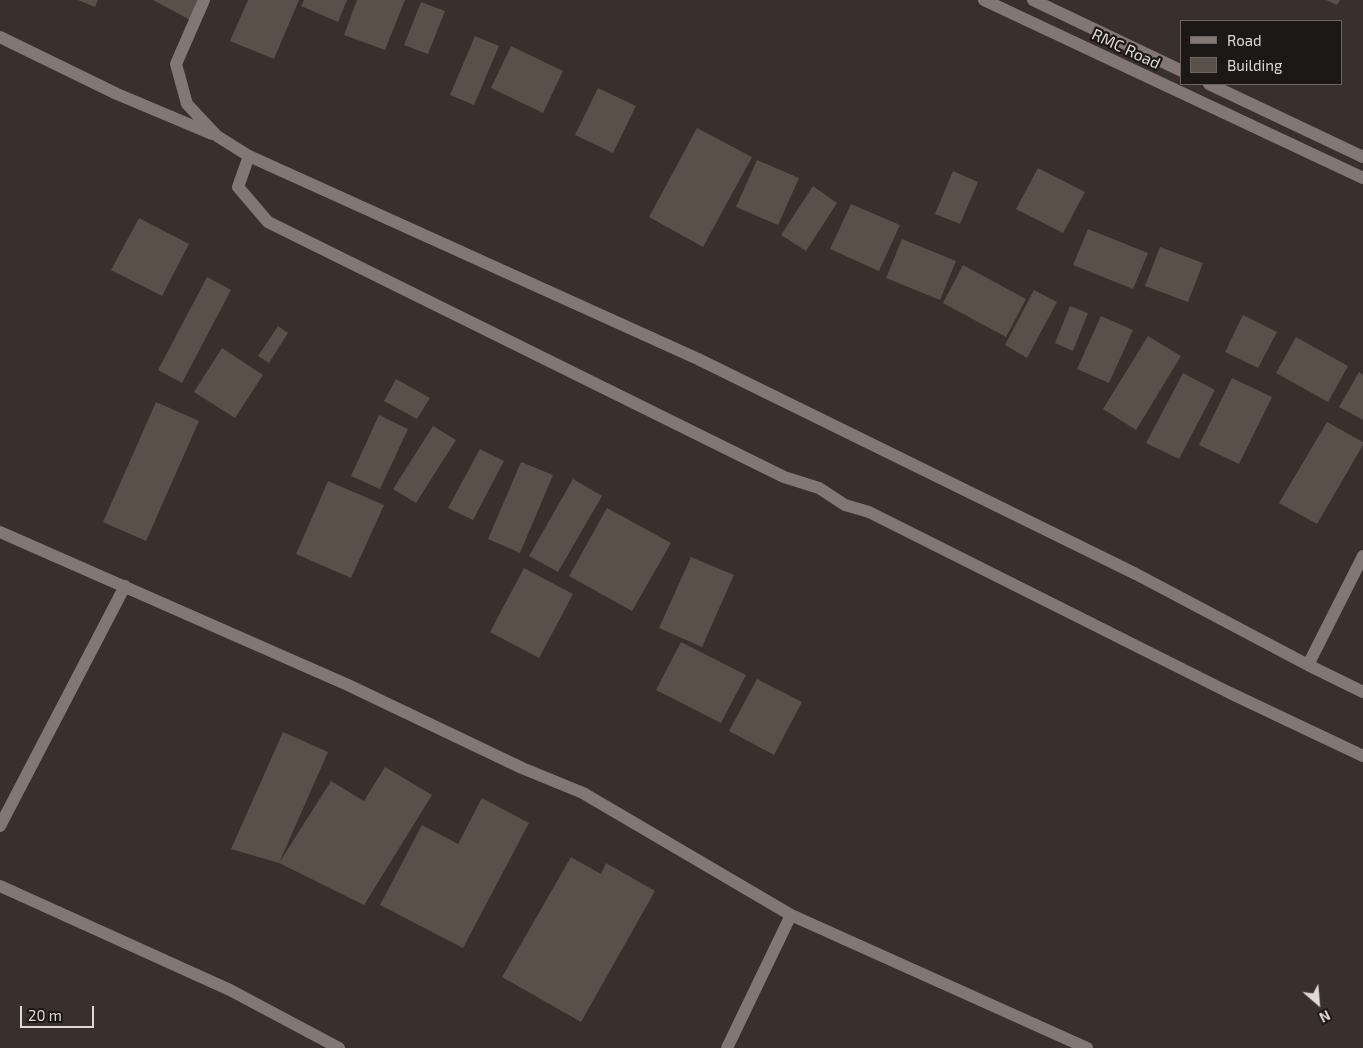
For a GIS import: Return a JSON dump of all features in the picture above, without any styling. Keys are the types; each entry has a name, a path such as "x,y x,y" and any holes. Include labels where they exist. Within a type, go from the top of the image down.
{"street":[{"path":"204,0 176,64 187,104 217,136"},
{"name":"RMC Road","path":"984,0 1363,178"},
{"name":"RMC Road","path":"1033,0 1180,70"},
{"path":"0,37 117,94 217,136 249,156 698,359 1136,574 1363,692"},
{"path":"1211,85 1363,157"},
{"path":"249,156 238,187 268,222 784,476 818,488 845,506 869,512 1363,756"},
{"path":"0,532 348,685 522,768 583,793 791,915 1087,1048"},
{"path":"1308,665 1363,556"},
{"path":"0,826 125,586"},
{"path":"0,886 230,990 339,1048"},
{"path":"727,1048 791,915"}],"building":[{"path":"78,0 98,0 95,7"},
{"path":"153,0 204,0 192,21"},
{"path":"248,0 299,0 274,59 230,41"},
{"path":"304,0 347,0 338,22 301,6"},
{"path":"357,0 405,0 385,50 344,35"},
{"path":"1326,0 1340,0 1337,5"},
{"path":"421,2 445,11 428,54 404,45"},
{"path":"475,36 499,46 474,105 450,95"},
{"path":"511,46 563,71 543,113 491,88"},
{"path":"598,88 636,106 613,153 575,135"},
{"path":"697,128 752,157 703,247 649,217"},
{"path":"757,160 799,178 778,225 736,207"},
{"path":"1038,168 1085,192 1063,233 1016,209"},
{"path":"953,171 978,182 960,224 935,214"},
{"path":"813,186 837,203 806,251 781,235"},
{"path":"851,204 900,225 879,271 830,249"},
{"path":"139,218 189,244 162,296 111,270"},
{"path":"1088,229 1148,253 1133,289 1073,265"},
{"path":"902,239 956,261 940,300 886,278"},
{"path":"1160,247 1203,263 1188,302 1145,286"},
{"path":"963,265 1026,299 1006,337 943,303"},
{"path":"207,277 231,290 182,383 158,370"},
{"path":"1034,290 1057,302 1027,358 1005,345"},
{"path":"1070,306 1088,313 1073,351 1055,343"},
{"path":"1243,315 1277,332 1258,368 1225,352"},
{"path":"1101,316 1133,330 1109,383 1077,369"},
{"path":"278,326 288,333 269,363 258,356"},
{"path":"1148,336 1181,356 1136,430 1103,409"},
{"path":"1296,337 1348,366 1328,402 1276,373"},
{"path":"222,348 263,375 235,418 194,392"},
{"path":"1359,372 1363,375 1363,420 1339,407"},
{"path":"1183,373 1215,390 1179,459 1146,443"},
{"path":"1232,378 1272,397 1239,464 1199,445"},
{"path":"396,379 430,398 417,419 384,401"},
{"path":"156,402 199,421 146,541 103,522"},
{"path":"379,415 408,429 380,489 351,476"},
{"path":"1327,422 1363,442 1363,445 1317,524 1279,503"},
{"path":"433,426 456,440 416,503 393,489"},
{"path":"480,449 504,461 473,520 448,508"},
{"path":"521,462 553,475 520,553 488,539"},
{"path":"573,479 602,496 558,572 529,556"},
{"path":"328,481 384,505 351,578 296,554"},
{"path":"607,508 671,543 632,611 569,576"},
{"path":"691,557 734,575 702,647 659,628"},
{"path":"524,568 573,594 539,658 490,632"},
{"path":"681,642 746,675 721,723 656,690"},
{"path":"757,679 802,702 774,755 729,731"},
{"path":"283,732 328,752 279,863 231,849"},
{"path":"385,767 432,795 364,905 279,863 331,781 364,801"},
{"path":"482,798 529,823 463,948 380,905 422,825 458,844"},
{"path":"571,857 601,874 606,863 655,891 581,1022 502,977"}]}
